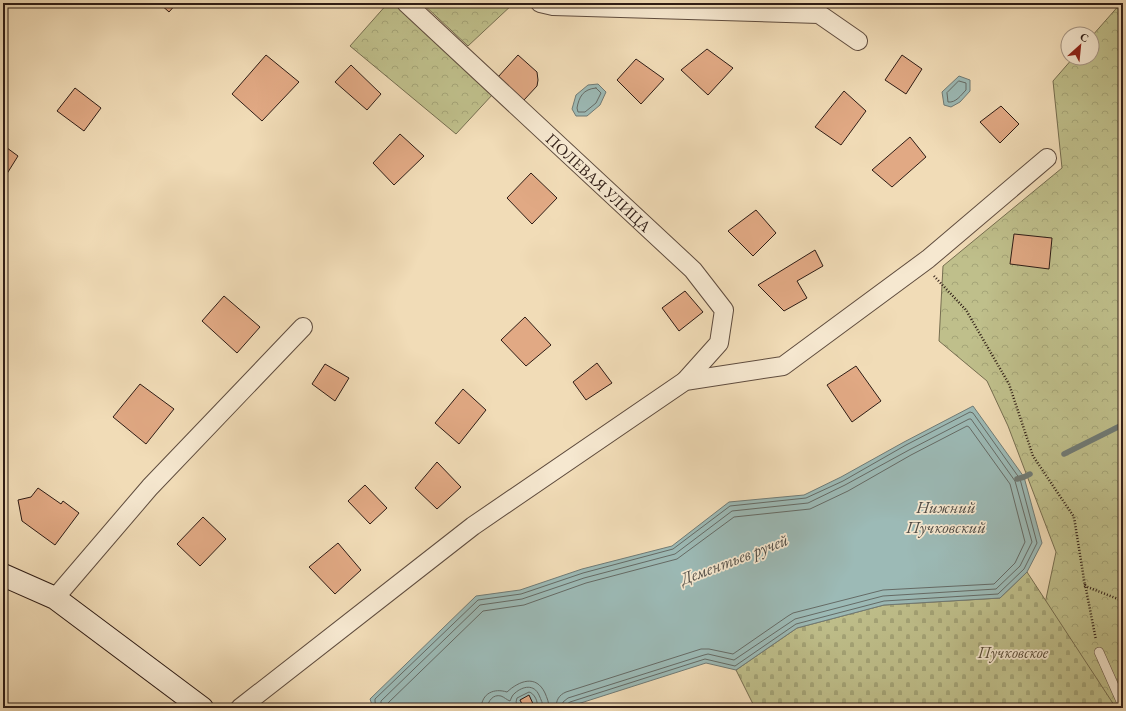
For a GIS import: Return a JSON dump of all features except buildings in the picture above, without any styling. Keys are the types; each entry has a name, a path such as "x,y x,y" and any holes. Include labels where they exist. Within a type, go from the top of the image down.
{"street":[{"name":"ПОЛЕВАЯ УЛИЦА","path":"406,3 693,270 724,310 719,343 685,381"},
{"path":"540,3 553,6 820,14 858,41"},
{"path":"240,708 473,526 685,381 783,366 922,263 1047,158"},
{"path":"55,598 150,486 302,326"},
{"path":"3,575 55,598 202,708"}],"lane":[{"path":"1099,652 1123,706"}],"path":[{"path":"922,263 966,310 1009,384 1033,456 1074,518 1085,586 1099,652"},
{"path":"1085,586 1123,601"}],"green space":[{"path":"388,3 397,3 493,94 456,134 350,46"},
{"path":"422,3 514,3 468,46"},
{"path":"1121,3 1123,3 1123,703 1095,708 1043,613 1056,552 1008,426 987,381 939,341 943,266 1062,168 1053,81 1066,66 1100,66 1100,27"},
{"name":"Пучковское","path":"1027,572 1116,708 755,708 736,670 797,628 884,605 1000,598"}],"water":[{"path":"959,76 970,80 970,91 960,102 951,107 944,105 942,92"},
{"path":"598,84 606,92 600,105 587,116 576,116 572,109 576,95 588,85"},
{"name":"Нижний Пучковский","path":"973,406 1024,477 1042,543 1027,572 1000,598 884,605 797,628 736,670 706,663 565,708 530,708 534,706 529,696 520,700 524,708 501,708 499,705 494,708 373,708 370,699 476,596 520,590 582,569 672,546 729,502 804,495 841,477"}],"waterway":[{"path":"1064,454 1120,426 1123,419"},
{"name":"Дементьев ручей","path":"1017,479 1030,474"}]}
